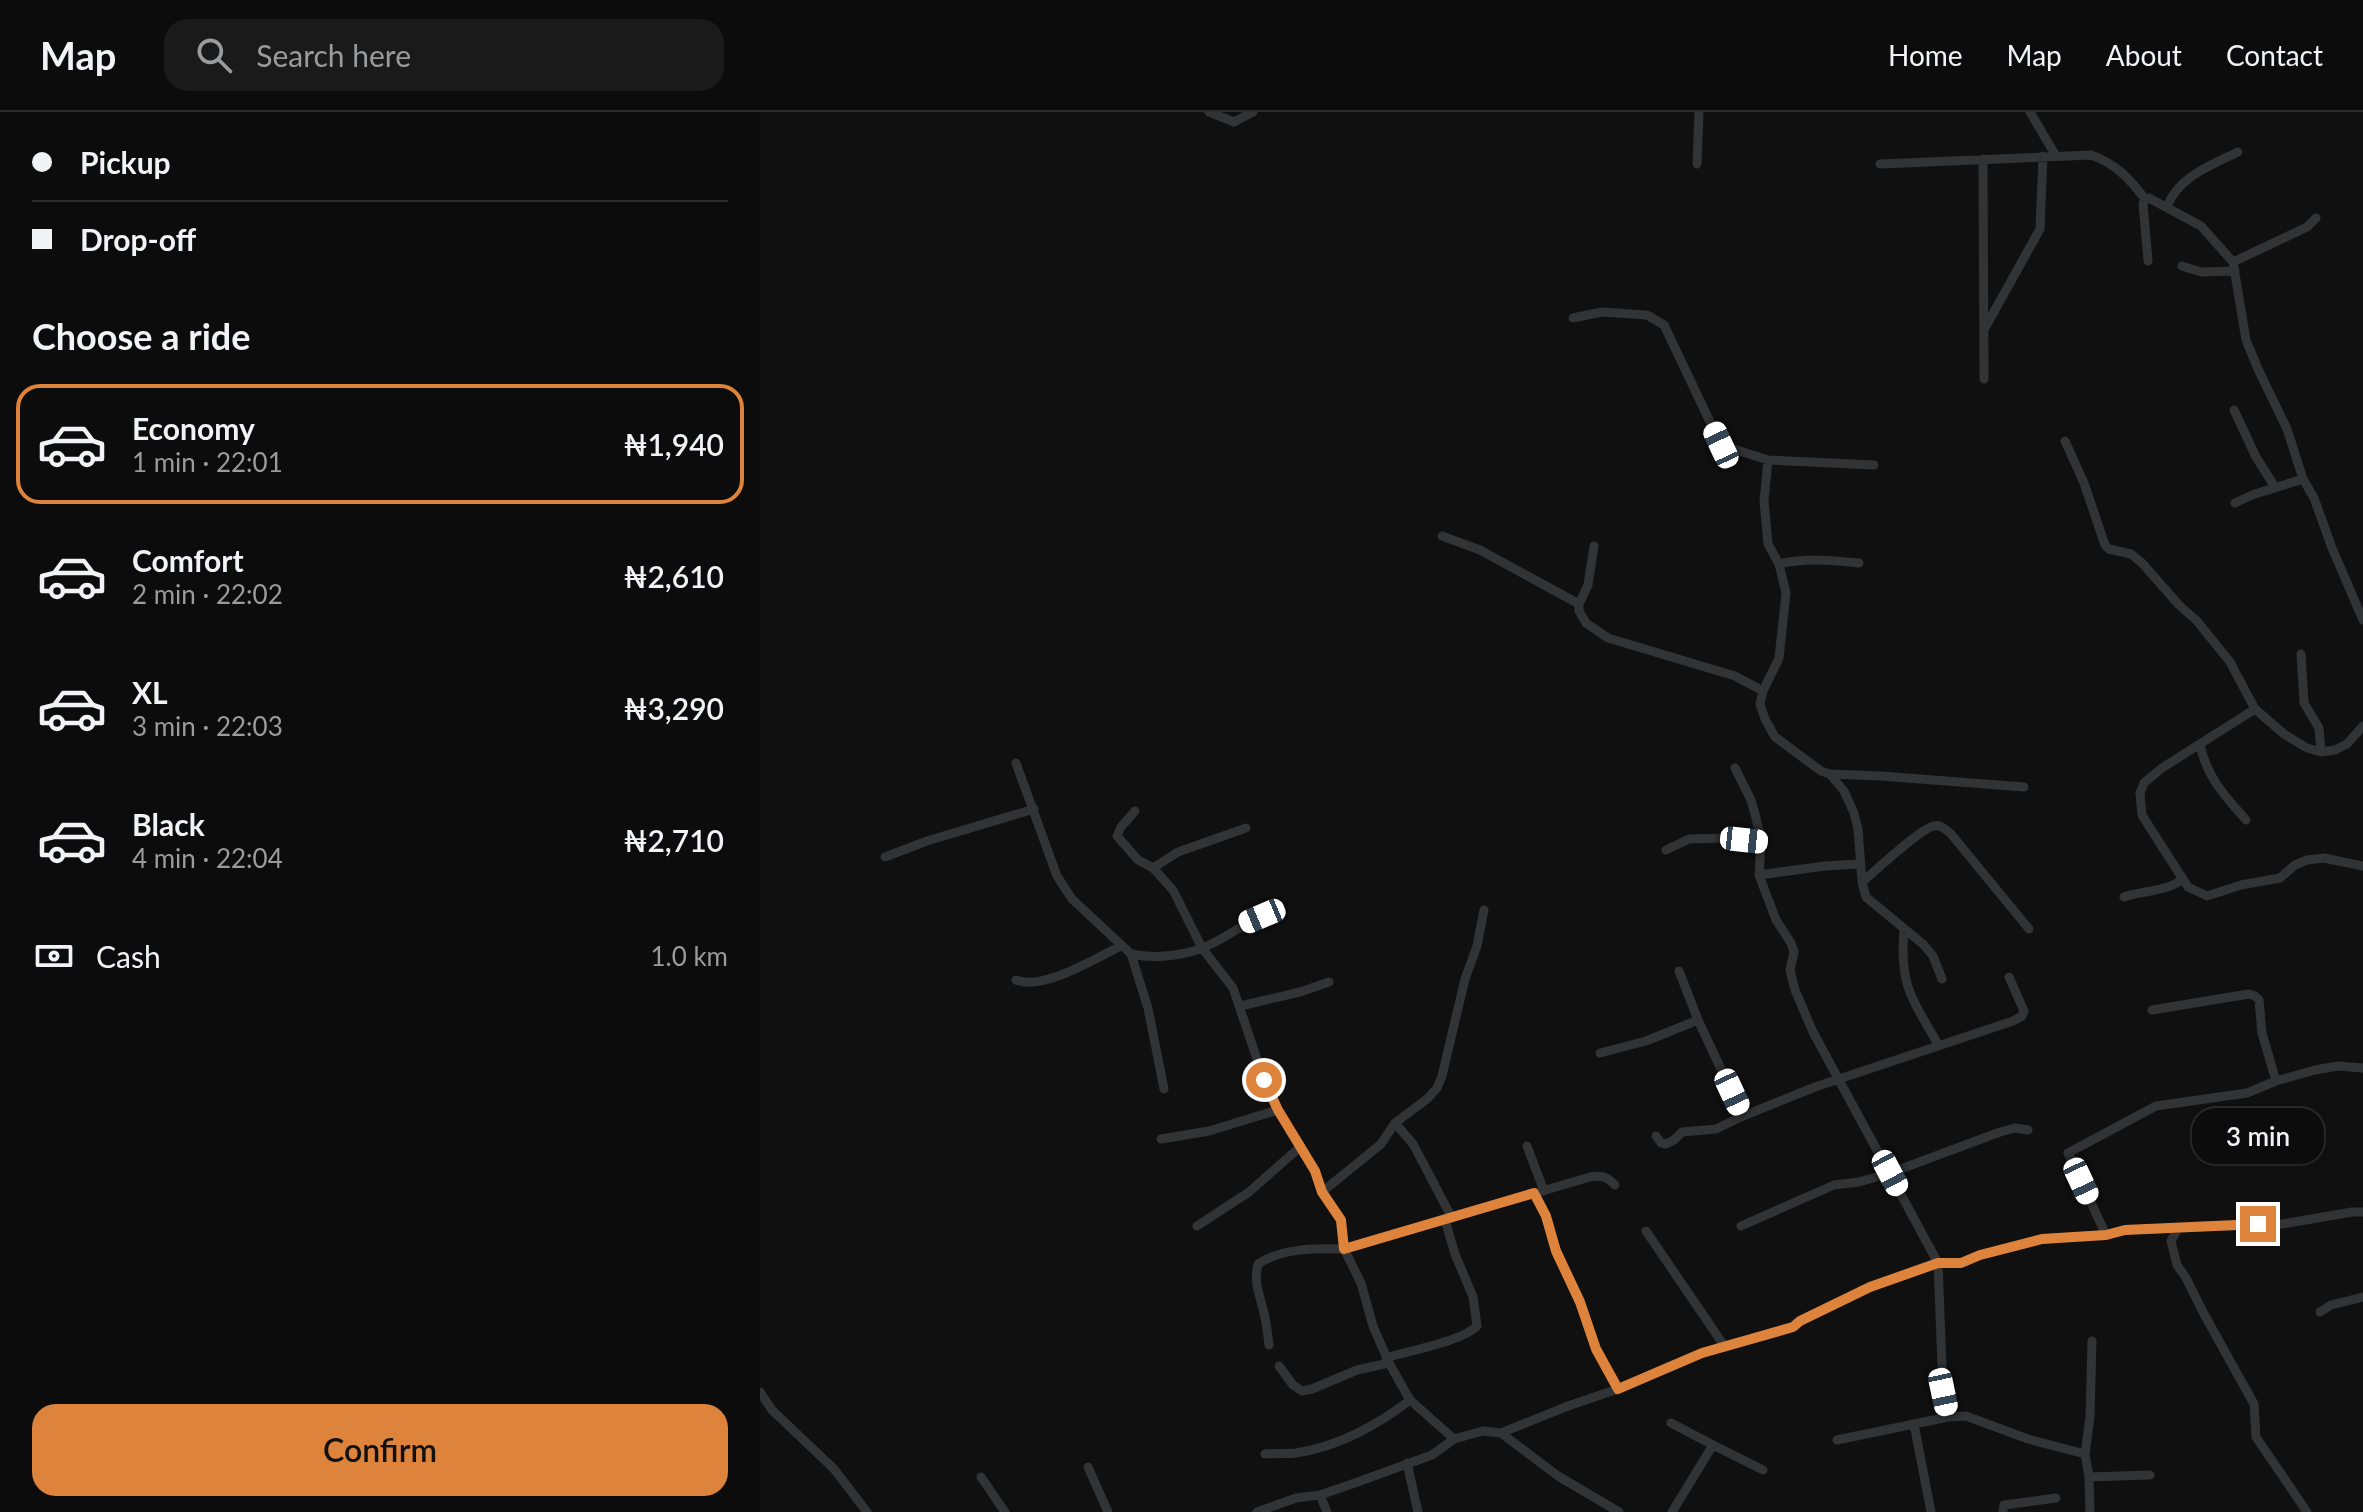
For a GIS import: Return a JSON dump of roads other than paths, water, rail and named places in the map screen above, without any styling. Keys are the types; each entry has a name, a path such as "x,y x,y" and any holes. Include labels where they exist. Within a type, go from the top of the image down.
{"street":[{"path":"1209,112 1234,122 1253,112"},
{"path":"1697,164 1699,112"},
{"path":"2030,112 2056,156"},
{"path":"2167,207 2176,188 2238,152"},
{"path":"1880,164 2091,155 2106,160 2131,180 2145,199 2148,261"},
{"path":"1984,331 2040,229 2043,156"},
{"path":"1983,159 1984,379"},
{"path":"2145,199 2149,198 2201,226 2234,267 2246,340 2287,429 2303,479 2314,498 2363,620"},
{"path":"2182,266 2201,272 2234,267 2297,233 2316,218"},
{"path":"1573,318 1602,312 1647,315 1664,325 1721,445 1768,460 1874,465"},
{"path":"2234,410 2256,457 2275,487"},
{"path":"2065,441 2084,483 2105,545 2135,556 2197,621 2230,662 2255,709 2284,734 2307,748 2321,752 2347,744 2363,726"},
{"path":"1768,460 1764,501 1768,544 1775,554 1784,581 1785,617 1779,658 1760,704 1775,737 1821,771 1830,774 2024,787"},
{"path":"2235,503 2303,479"},
{"path":"1442,536 1480,550 1579,604"},
{"path":"1594,546 1588,585 1579,604 1579,611 1586,623 1608,638 1735,676 1763,691"},
{"path":"1779,564 1824,559 1859,563"},
{"path":"2301,654 2304,703 2319,728 2321,752"},
{"path":"2255,709 2162,768 2144,783 2140,793 2142,815 2183,879 2192,890 2207,896 2241,885 2280,878 2295,865 2307,860 2324,858 2363,866"},
{"path":"2200,744 2216,786 2246,820"},
{"path":"1016,763 1057,876 1072,899 1131,954 1165,956 1202,948 1262,916"},
{"path":"1735,768 1751,800 1761,841 1759,875 1776,920 1794,952 1790,970 1795,990 1813,1032 1938,1263 1943,1392 1948,1417"},
{"path":"1830,774 1844,791 1854,813 1866,897 1924,945 1933,956 1942,979"},
{"path":"885,857 1034,809"},
{"path":"1135,811 1117,836 1138,860 1153,868 1173,890 1202,948 1227,978 1278,1110 1315,1171 1322,1192 1341,1220 1344,1249 1361,1283 1373,1326 1388,1360 1410,1400 1454,1439"},
{"path":"1862,882 1931,826 1939,825 1951,834 2029,929"},
{"path":"1153,868 1178,852 1246,828"},
{"path":"1666,850 1689,839 1761,841"},
{"path":"1759,875 1859,864"},
{"path":"2124,897 2170,887 2183,879"},
{"path":"1322,1192 1381,1144 1395,1123 1437,1088 1465,979 1477,946 1484,910"},
{"path":"1904,931 1903,975 1908,993 1939,1046"},
{"path":"1016,980 1029,983 1044,980 1121,946"},
{"path":"1131,954 1148,1008 1164,1089"},
{"path":"1679,971 1698,1020 1743,1116"},
{"path":"1656,1136 1666,1144 1682,1132 1716,1129 1815,1087 2013,1021 2024,1011 2009,977"},
{"path":"1240,1006 1329,982"},
{"path":"2152,1010 2249,994 2255,996 2259,1000 2262,1033 2276,1081"},
{"path":"1600,1053 1646,1041 1698,1020"},
{"path":"2106,1235 2068,1153 2156,1106 2247,1093 2315,1070 2338,1066 2363,1068"},
{"path":"1161,1139 1209,1131 1278,1110"},
{"path":"1279,1366 1293,1385 1302,1391 1454,1338 1477,1326 1473,1297 1455,1254 1448,1219 1413,1144 1395,1123"},
{"path":"1741,1226 1834,1185 1890,1173 2000,1132 2015,1128 2028,1130"},
{"path":"1527,1146 1556,1251 1580,1302 1596,1349 1618,1389"},
{"path":"1197,1226 1249,1192 1300,1147"},
{"path":"1269,1345 1265,1316 1256,1290 1256,1277 1258,1264 1276,1255 1315,1248 1344,1249 1602,1176 1608,1177 1615,1185"},
{"path":"1257,1512 1296,1498 1320,1495 1432,1455 1454,1439 1483,1431 1501,1433 1702,1353 1793,1327 1870,1287 1938,1263 1961,1263 2042,1239 2106,1235 2125,1230 2282,1224 2363,1212"},
{"path":"2178,1228 2171,1241 2177,1265 2254,1404 2256,1437 2307,1512"},
{"path":"1646,1231 1725,1347"},
{"path":"2320,1312 2331,1305 2363,1297"},
{"path":"2090,1512 2085,1454 2090,1417 2092,1341"},
{"path":"760,1392 772,1410 834,1469 867,1512"},
{"path":"1265,1454 1300,1452 1334,1443 1410,1400"},
{"path":"1837,1440 1966,1416 2028,1439 2085,1454"},
{"path":"1671,1423 1763,1470"},
{"path":"1914,1424 1931,1512"},
{"path":"1501,1433 1558,1476 1619,1512"},
{"path":"1672,1512 1713,1445"},
{"path":"1407,1463 1418,1512"},
{"path":"1088,1467 1108,1512"},
{"path":"2089,1477 2150,1475"},
{"path":"981,1477 1005,1512"},
{"path":"1320,1495 1327,1512"},
{"path":"2003,1512 2004,1505 2056,1498"}]}
